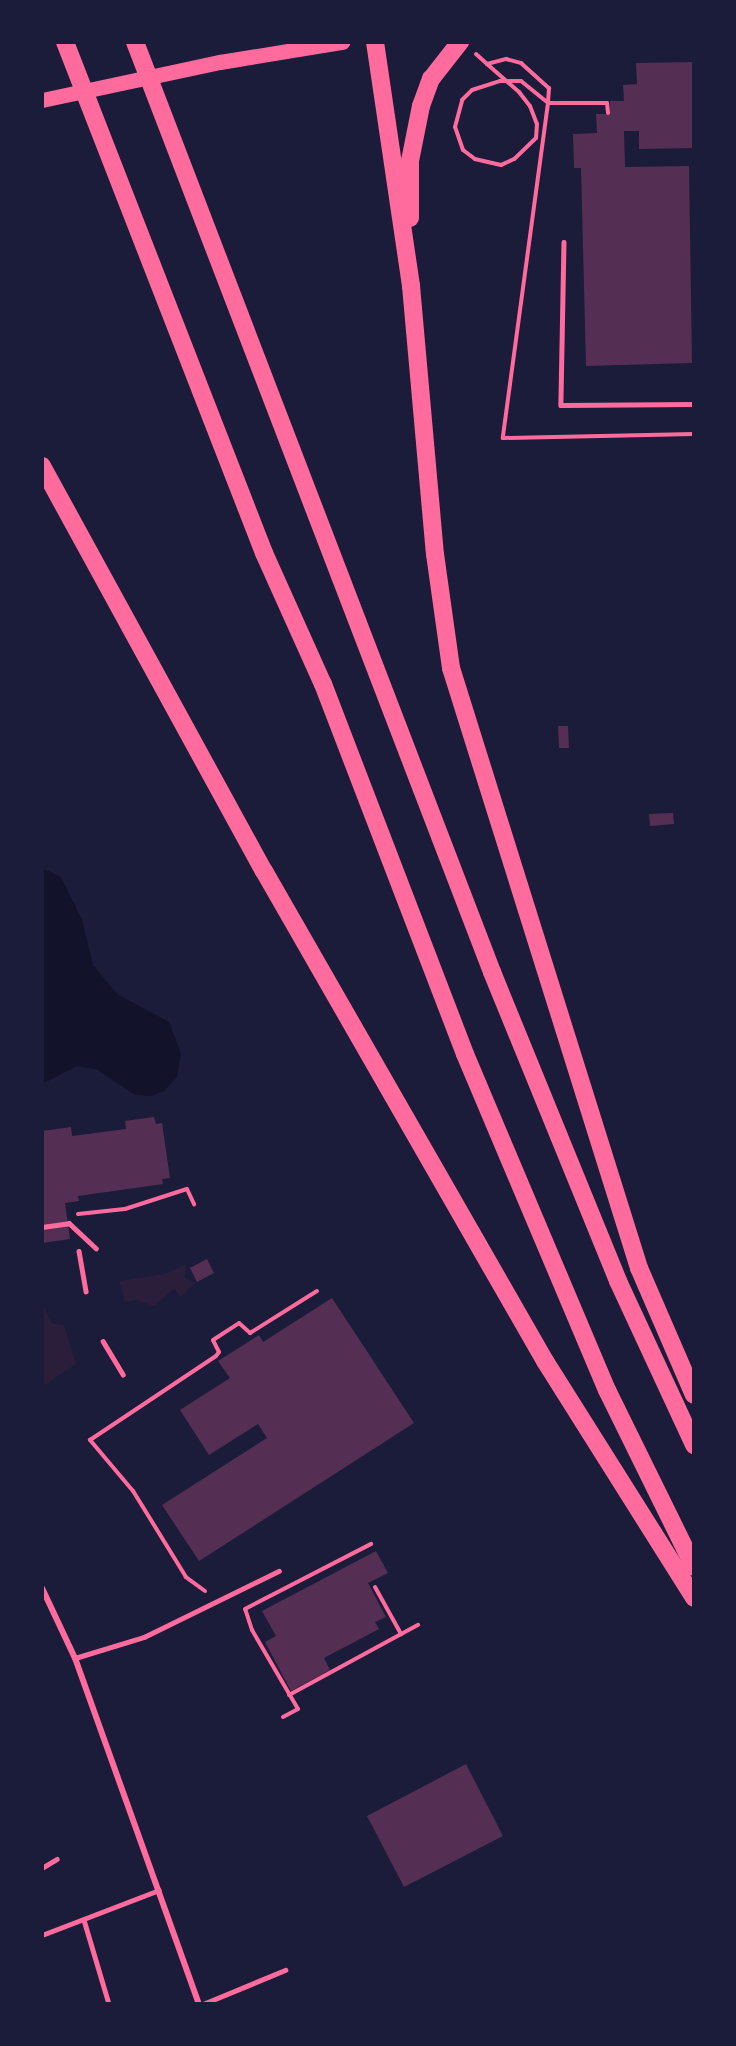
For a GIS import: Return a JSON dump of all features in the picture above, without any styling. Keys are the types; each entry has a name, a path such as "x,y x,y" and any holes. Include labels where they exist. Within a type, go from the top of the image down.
{"highway":[{"path":"65,42 264,553 323,684 465,1054 607,1390 694,1567"},
{"path":"135,42 492,972 618,1281 694,1445"},
{"path":"375,42 411,286 435,554 451,668 639,1268 694,1395"},
{"path":"411,286 410,161 414,130 431,79 465,46"},
{"path":"42,466 264,871 545,1361 694,1598"}],"main road":[{"path":"42,100 220,62 342,42"}],"street":[{"path":"42,1588 75,1658 201,2004"}],"lane":[{"path":"564,242 561,405 694,404"},
{"path":"42,1227 69,1223 96,1248"},
{"path":"79,1251 86,1291"},
{"path":"103,1341 123,1374"},
{"path":"75,1658 144,1637 279,1571"},
{"path":"42,1868 57,1859"},
{"path":"42,1935 159,1890"},
{"path":"84,1920 109,2004"},
{"path":"201,2004 285,1970"}],"path":[{"path":"465,46 487,64 495,71 503,78 511,85 519,92 530,106 537,124 536,138 526,151 501,165 475,159 463,150 458,140 456,115 462,100 483,85 500,81 510,81 521,81 548,104 607,103 608,113"},
{"path":"487,64 506,59 521,63 549,88 503,438 694,434"},
{"path":"77,1214 125,1209 187,1189 194,1204"},
{"path":"205,1591 186,1577 139,1500 90,1440 216,1356 219,1352 213,1340 239,1323 250,1333 316,1291"},
{"path":"283,1717 298,1709 252,1630 245,1609 371,1544"},
{"path":"375,1587 400,1634"},
{"path":"290,1695 418,1625"}],"shaded area":[{"path":"42,868 61,877 82,920 93,965 117,994 169,1022 181,1054 177,1077 164,1091 151,1096 135,1095 96,1069 77,1066 42,1084"},
{"path":"186,1264 185,1278 195,1283 181,1297 174,1289 154,1306 136,1300 125,1302 119,1281 165,1274"},
{"path":"42,1303 51,1323 64,1325 76,1364 42,1387"}],"building":[{"path":"694,62 694,148 639,149 639,131 624,131 625,167 689,166 692,363 586,366 581,168 574,168 573,134 597,133 596,114 610,114 610,101 624,101 623,85 637,84 636,63"},
{"path":"558,726 568,726 569,748 559,748"},
{"path":"673,813 674,824 650,826 649,814"},
{"path":"154,1117 156,1124 162,1123 170,1178 162,1179 163,1184 78,1196 79,1201 65,1203 70,1239 42,1243 42,1131 71,1127 72,1136 126,1129 125,1121"},
{"path":"207,1259 214,1273 197,1282 190,1268"},
{"path":"332,1298 414,1423 199,1561 162,1505 267,1438 258,1424 209,1455 180,1410 230,1378 218,1361 259,1335 263,1342"},
{"path":"376,1551 388,1573 368,1583 386,1617 375,1622 379,1629 324,1658 330,1670 291,1691 265,1642 276,1636 262,1611"},
{"path":"466,1764 503,1836 404,1887 367,1816"}]}
